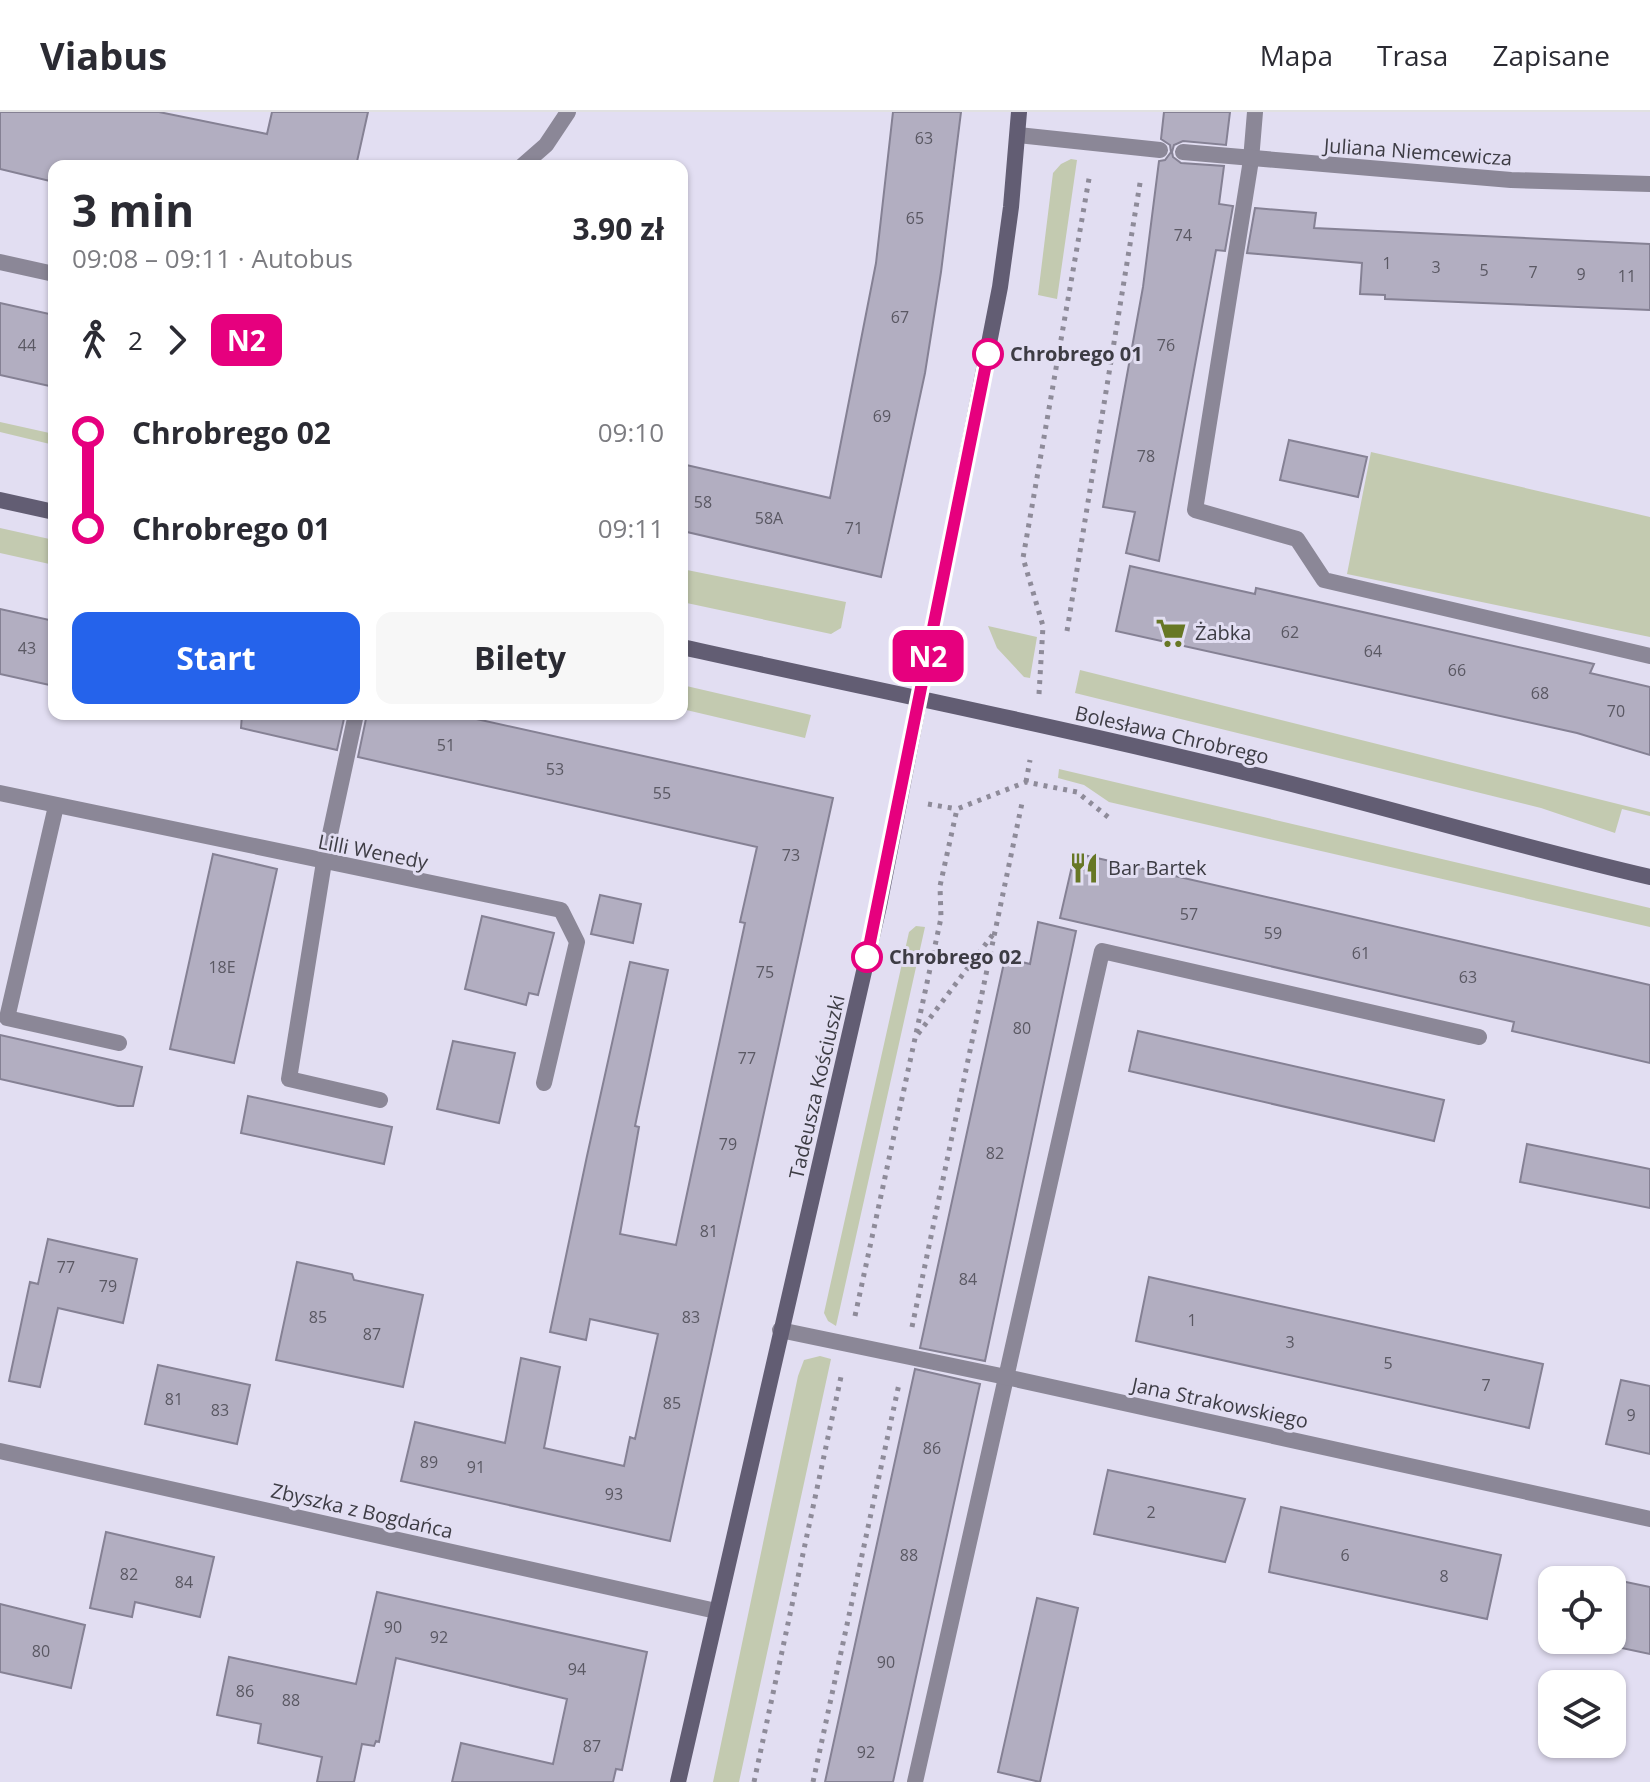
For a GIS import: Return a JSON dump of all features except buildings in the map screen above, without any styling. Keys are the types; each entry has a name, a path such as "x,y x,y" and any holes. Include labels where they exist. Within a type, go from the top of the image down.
{"street":[{"path":"529,160 546,145 568,112"},
{"name":"Tadeusza Kościuszki","path":"678,1782 885,874 1000,287 1019,112"},
{"path":"1255,112 1251,160 1195,510 1297,539 1324,580 1650,656"},
{"path":"1018,135 1153,149"},
{"name":"Juliana Niemcewicza","path":"1183,152 1511,180 1650,184"},
{"path":"0,262 48,273"},
{"path":"0,500 48,511"},
{"name":"Bolesława Chrobrego","path":"688,648 1082,734 1316,790 1463,831 1650,877"},
{"path":"355,720 324,862 289,1079 380,1100"},
{"name":"Lilli Wenedy","path":"0,793 561,910 577,942 544,1083"},
{"path":"56,806 7,1018 119,1043"},
{"path":"915,1782 1102,951 1479,1037"},
{"name":"Jana Strakowskiego","path":"780,1330 1650,1519"},
{"name":"Zbyszka z Bogdańca","path":"0,1451 716,1611"}],"path":[{"path":"1040,689 1043,626 1023,558 1095,143"},
{"path":"1067,631 1153,149"},
{"path":"1026,782 1030,760"},
{"path":"941,918 940,886 957,809 1026,782 1077,792 1108,817"},
{"path":"813,1782 1022,803"},
{"path":"917,1035 997,929"}],"green space":[{"path":"1071,159 1077,160 1057,299 1038,295 1053,173"},
{"path":"0,422 48,433 48,444 0,432"},
{"path":"1371,452 1650,517 1650,637 1347,574"},
{"path":"0,528 48,539 48,564 0,553"},
{"path":"688,570 846,602 841,628 831,634 688,603"},
{"path":"988,626 1037,637 1030,678 1024,677 997,648"},
{"path":"1080,670 1650,812 1650,816 1622,809 1615,833 1541,808 1075,693"},
{"path":"688,686 811,715 805,738 688,710"},
{"path":"1059,769 1650,908 1650,927 1109,802 1084,785 1058,778"},
{"path":"916,926 925,927 836,1326 828,1321 824,1313 909,932"},
{"path":"820,1356 831,1359 739,1782 713,1782 798,1376 804,1360"}],"bus line":[{"name":"N2","path":"867,957 988,354"}],"place":[{"name":"Chrobrego 01","path":"988,354"},
{"name":"Żabka","path":"1171,633"},
{"name":"Bar Bartek","path":"1084,868"},
{"name":"Chrobrego 02","path":"867,957"}]}
